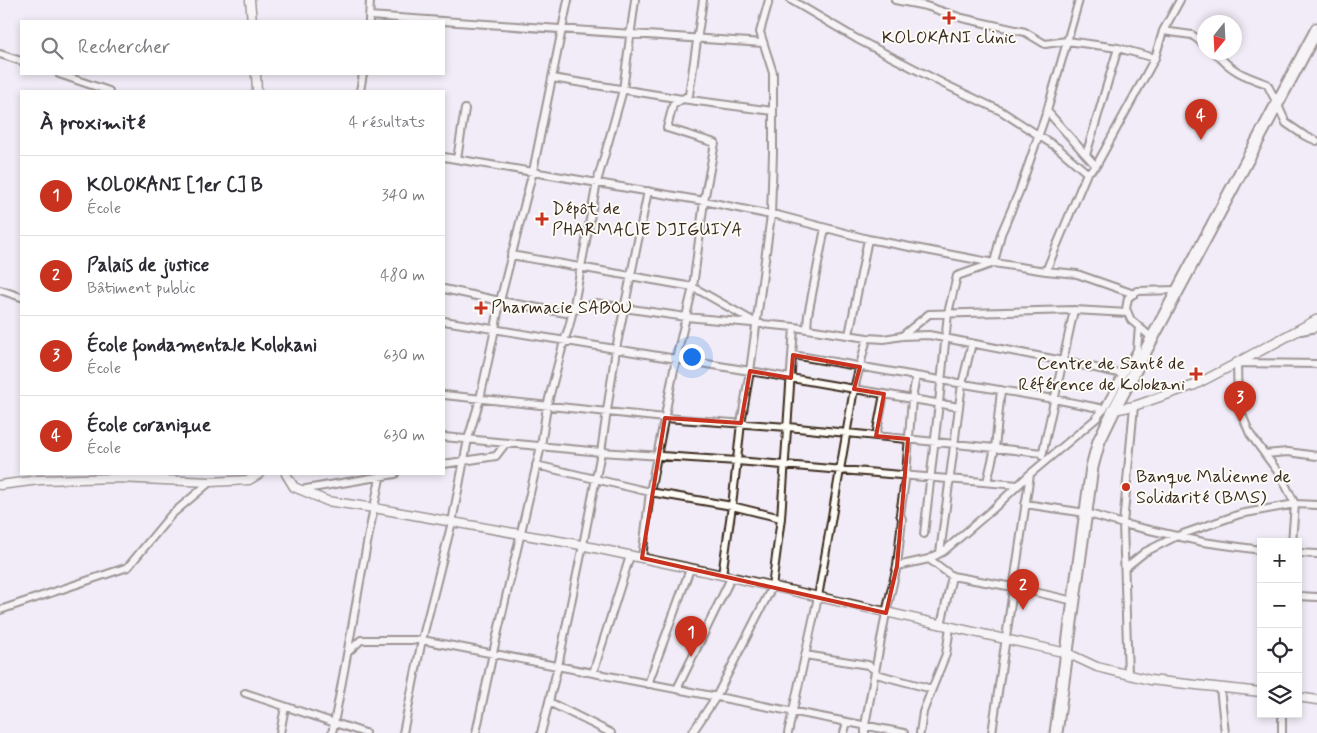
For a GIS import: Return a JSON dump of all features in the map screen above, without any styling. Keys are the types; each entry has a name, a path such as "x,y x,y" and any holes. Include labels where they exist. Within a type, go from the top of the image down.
{"highway":[{"path":"1056,733 1092,467 1109,409 1152,338 1317,29"}],"main road":[{"path":"1237,363 1317,320"}],"street":[{"path":"250,0 252,20"},
{"path":"370,0 369,19 390,20"},
{"path":"402,733 422,640 452,522 468,439 480,399 496,330 500,301 533,171 568,0"},
{"path":"476,733 541,446 547,406 573,310 597,182 623,90 635,0"},
{"path":"642,558 650,492 676,359 693,287 704,201 715,143 667,128 673,105 689,95 703,0"},
{"path":"722,575 741,423 771,215 773,153 772,73 760,32 768,0"},
{"path":"791,0 857,39 1001,111 1058,148 1087,173"},
{"path":"895,0 926,6 962,18 1025,32 1044,44 1067,41 1118,48 1155,58"},
{"path":"994,263 1001,234 1019,192 1039,136 1079,0"},
{"path":"1046,271 1087,173 1096,166 1155,58 1164,31 1180,0"},
{"path":"445,23 562,28 697,40 763,43"},
{"path":"1164,31 1192,35 1197,39"},
{"path":"1086,155 1118,48"},
{"path":"0,54 20,61"},
{"path":"1222,60 1243,76 1267,84 1278,103 1286,123 1305,136 1317,141"},
{"path":"62,75 106,90"},
{"path":"256,75 257,90"},
{"path":"360,90 363,75"},
{"path":"552,78 682,99 773,111"},
{"path":"457,159 465,109"},
{"path":"1047,111 1096,166"},
{"path":"445,157 597,182 777,215 868,239 994,263 1077,274 1134,294"},
{"path":"541,733 558,666 583,545 596,478 616,349 648,191"},
{"path":"807,329 825,228"},
{"path":"849,335 868,239"},
{"path":"511,255 693,287 756,323"},
{"path":"924,534 948,313 957,276 994,263"},
{"path":"445,289 566,313 596,302 686,317 794,327 867,338 929,335 1123,374"},
{"path":"0,290 20,297"},
{"path":"1152,338 1131,320 1126,309 1128,298 1136,291 1178,290"},
{"path":"1040,465 1074,310"},
{"path":"902,336 929,314 1074,310 1128,313"},
{"path":"445,321 959,407"},
{"path":"692,733 716,698 772,587 781,518 794,327"},
{"path":"897,566 929,559 940,553 1040,465 1109,409 1123,374 1137,350 1139,327"},
{"path":"1293,333 1317,328"},
{"path":"788,733 818,597 854,389 867,338"},
{"path":"940,553 962,384 972,343"},
{"path":"792,355 1109,409 1134,406 1195,384 1237,363 1317,364"},
{"path":"1237,363 1238,405 1250,434 1281,476 1295,504 1292,538"},
{"path":"865,733 886,612 897,566 902,519 900,514 916,376"},
{"path":"987,482 995,448 1001,390"},
{"path":"876,436 884,394"},
{"path":"445,395 665,418 788,427 1043,453"},
{"path":"1128,675 1124,524 1134,406"},
{"path":"1096,418 1109,409"},
{"path":"445,437 600,452 1018,484"},
{"path":"445,464 496,456 506,443"},
{"path":"1265,454 1288,452 1317,456"},
{"path":"536,465 650,492 732,506 781,518"},
{"path":"992,733 1030,474"},
{"path":"0,485 38,480 118,478 210,482 249,480 257,475"},
{"path":"287,475 294,487 327,501 583,545 722,575 1067,653 1097,667 1150,680 1257,692"},
{"path":"300,490 381,475 332,733"},
{"path":"0,610 128,567 171,515 210,482"},
{"path":"1025,504 1086,513 1124,524 1203,542 1257,549"},
{"path":"1125,568 1145,552 1177,536 1240,514 1295,504 1317,505"},
{"path":"1302,553 1317,554"},
{"path":"593,673 630,556"},
{"path":"929,559 952,576 1074,601"},
{"path":"648,684 690,569"},
{"path":"940,625 952,576"},
{"path":"677,689 731,578"},
{"path":"1302,596 1317,597"},
{"path":"920,733 924,712 946,654 950,627"},
{"path":"348,652 361,640 422,640 904,733"},
{"path":"805,655 868,665 875,670 876,674 932,689"},
{"path":"1220,688 1225,733"},
{"path":"245,693 365,733"},
{"path":"1302,698 1317,700"},
{"path":"548,702 611,733"},
{"path":"280,733 285,706"},
{"path":"1282,718 1282,733"},
{"path":"844,733 847,722"}],"highlighted area":[{"path":"793,355 860,367 854,389 884,394 876,436 908,439 897,566 886,613 642,558 665,418 741,423 750,371 791,378"}],"place":[{"name":"KOLOKANI clinic","path":"949,18"},
{"name":"École coranique","path":"1201,140"},
{"name":"Dépôt de PHARMACIE DJIGUIYA","path":"542,219"},
{"name":"Pharmacie SABOU","path":"481,308"},
{"name":"Centre de Santé de Référence de Kolokani","path":"1196,374"},
{"name":"École fondamentale Kolokani","path":"1240,422"},
{"name":"Banque Malienne de Solidarité (BMS)","path":"1126,487"},
{"name":"Palais de justice","path":"1023,610"},
{"name":"KOLOKANI [1er C] B","path":"691,657"}]}
